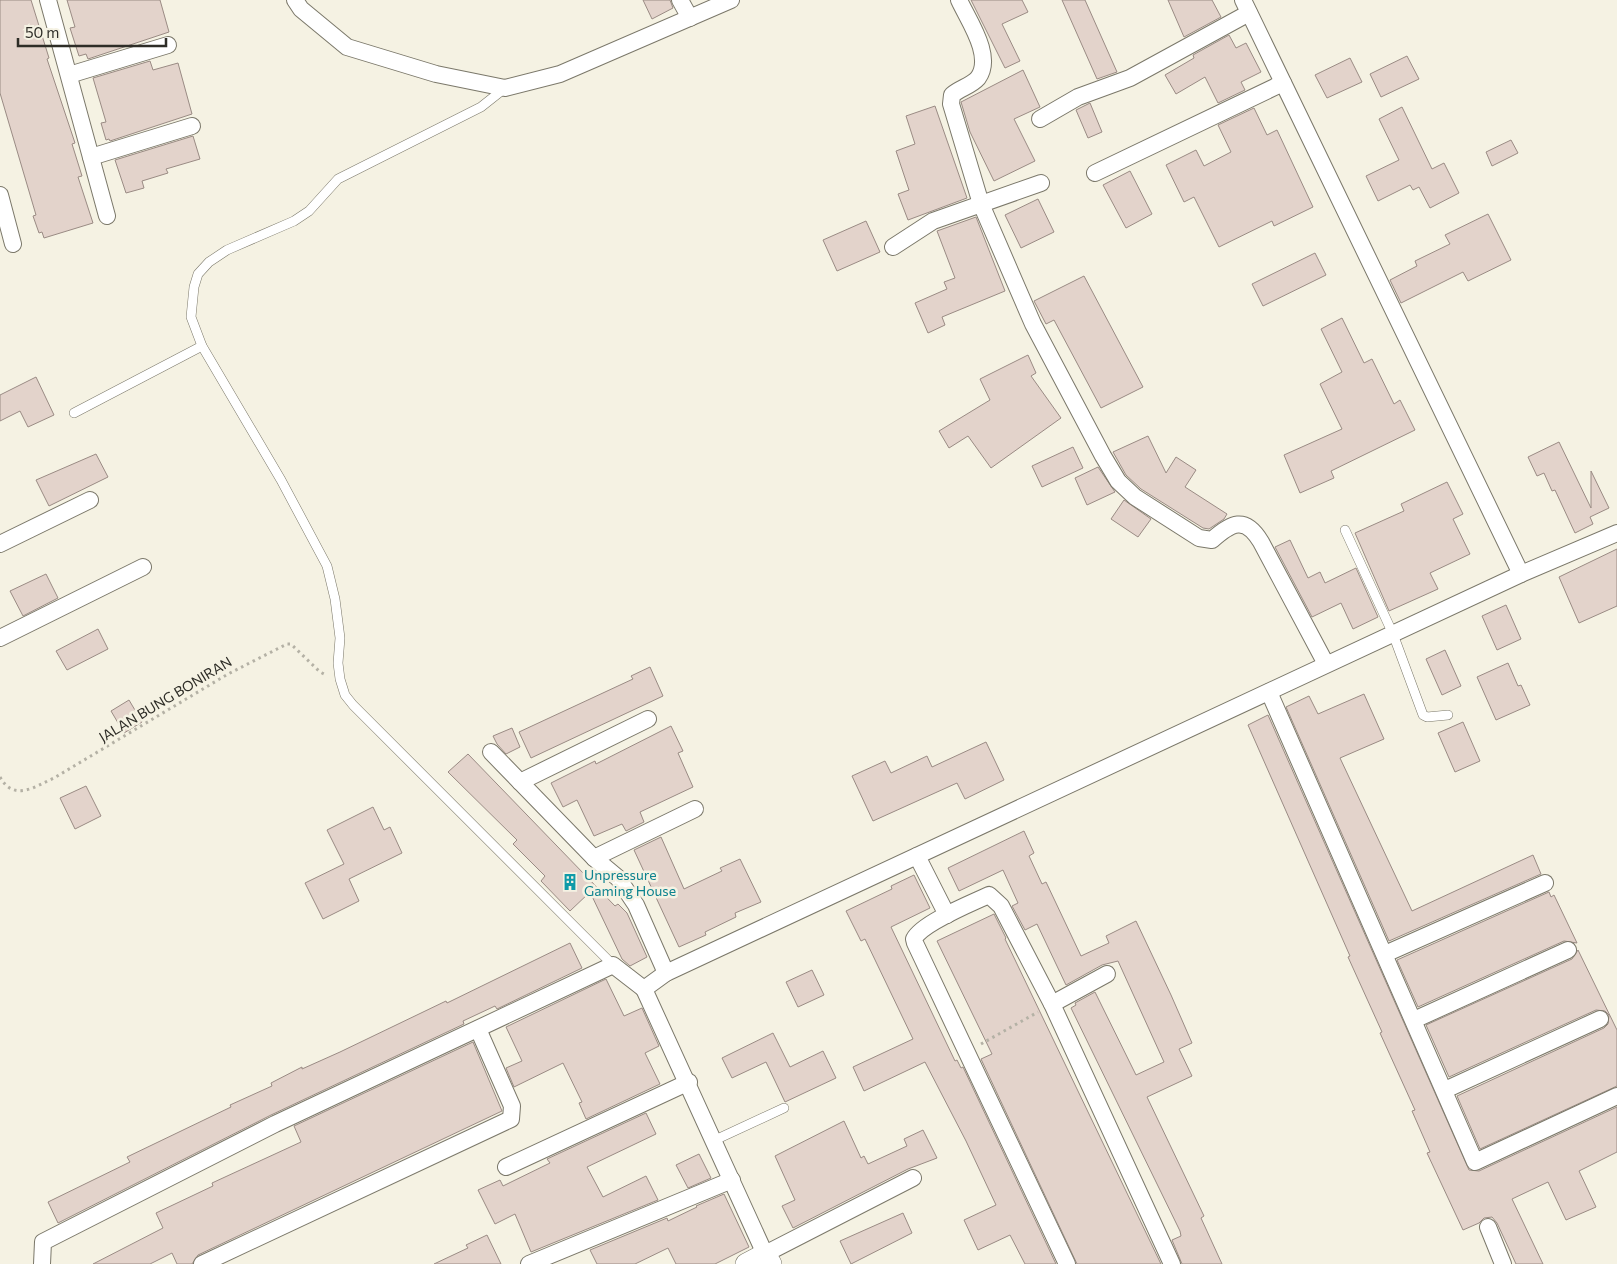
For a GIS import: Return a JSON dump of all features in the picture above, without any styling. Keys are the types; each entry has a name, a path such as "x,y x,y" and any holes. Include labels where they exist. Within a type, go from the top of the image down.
{"street":[{"path":"48,0 107,216"},
{"path":"295,0 301,9 347,47 436,74 505,88 560,74 731,0"},
{"path":"680,0 690,18"},
{"path":"959,0 982,50 984,64 978,78 971,85 952,95 950,104 982,204 1034,324 1118,481 1135,497 1199,538 1212,540 1232,524 1239,523 1252,530 1261,542 1326,664"},
{"path":"1040,118 1078,97 1138,74 1246,7 1521,574"},
{"path":"69,75 168,45"},
{"path":"1095,173 1283,83"},
{"path":"91,157 192,126"},
{"path":"893,247 933,221 1041,183"},
{"path":"0,195 13,244"},
{"path":"0,544 90,500"},
{"path":"644,988 666,973 1326,664 1521,574 1617,533"},
{"path":"0,638 143,567"},
{"path":"1269,692 1475,1162 1617,1096"},
{"path":"520,782 648,720"},
{"path":"491,752 594,858 625,887 636,904 666,973"},
{"path":"594,858 695,809"},
{"path":"917,856 947,915"},
{"path":"1385,954 1544,883"},
{"path":"1067,1264 914,939 917,933 947,915 989,895 1001,906 1052,1004 1172,1264"},
{"path":"1414,1020 1568,950"},
{"path":"42,1264 43,1242 275,1124 613,965 644,988 768,1259"},
{"path":"1052,1004 1107,974"},
{"path":"1445,1090 1600,1019"},
{"path":"202,1264 511,1118 512,1106 478,1029"},
{"path":"506,1167 688,1082"},
{"path":"746,1264 768,1259 913,1178"},
{"path":"529,1264 732,1180"},
{"path":"1488,1227 1503,1264"}],"lane":[{"path":"505,88 481,107 338,179 309,211 294,221 227,250 209,262 198,274 191,317 202,346 281,480 327,566 335,599 340,638 338,664 340,679 353,705 613,965"},
{"path":"74,413 202,346"},
{"path":"1345,530 1393,634 1423,714 1427,717 1448,715"},
{"path":"715,1140 784,1108"}],"path":[{"name":"JALAN BUNG BONIRAN","path":"0,777 9,789 16,792 33,788 105,748 228,674 287,644 291,644 320,672 340,679"},
{"path":"967,1052 1052,1004"}],"building":[{"path":"0,0 31,0 49,58 47,59 75,143 72,144 82,176 78,177 93,223 44,238 42,232 39,233 33,216 36,215 0,93"},
{"path":"67,0 160,0 169,32 88,59 86,54 79,56 70,28 75,27"},
{"path":"643,0 670,0 673,8 652,19"},
{"path":"971,0 1022,0 1028,12 1002,24 1020,61 1005,68"},
{"path":"1062,0 1085,0 1117,72 1097,79"},
{"path":"1168,0 1212,0 1221,17 1184,37"},
{"path":"1229,35 1236,48 1246,43 1261,72 1241,82 1245,90 1218,103 1205,77 1176,94 1165,75 1194,58 1193,55"},
{"path":"1407,56 1419,79 1381,97 1370,74"},
{"path":"1350,58 1362,82 1327,98 1315,75"},
{"path":"150,61 153,70 178,63 192,114 110,141 109,139 106,140 101,123 106,122 93,78"},
{"path":"1023,70 1040,107 1014,119 1035,161 994,181 970,132 961,102"},
{"path":"1090,103 1102,132 1088,138 1076,110"},
{"path":"935,106 967,198 908,220 898,194 909,190 896,151 915,144 906,116"},
{"path":"1402,107 1432,169 1444,163 1459,193 1430,208 1419,187 1413,190 1410,185 1378,201 1366,176 1399,160 1379,119"},
{"path":"1254,108 1267,135 1277,130 1313,207 1274,226 1272,221 1219,247 1194,197 1184,202 1166,165 1196,150 1204,166 1231,152 1218,125"},
{"path":"193,136 200,159 166,169 168,173 142,181 144,188 126,193 115,160"},
{"path":"1511,140 1518,153 1492,166 1486,152"},
{"path":"1130,171 1152,214 1126,228 1103,185"},
{"path":"1038,199 1054,232 1021,248 1005,215"},
{"path":"1488,214 1511,260 1468,281 1463,272 1401,303 1390,280 1417,266 1415,261 1450,244 1445,235"},
{"path":"976,217 1005,291 942,317 945,325 928,333 915,303 947,289 944,282 955,278 937,231"},
{"path":"866,221 880,252 837,271 823,240"},
{"path":"1315,253 1326,275 1263,306 1252,284"},
{"path":"1084,276 1143,387 1101,408 1054,320 1046,324 1034,301"},
{"path":"1342,318 1364,363 1372,359 1394,404 1400,400 1415,430 1331,471 1334,478 1300,493 1284,455 1342,429 1320,384 1342,372 1321,329"},
{"path":"1028,355 1036,373 1031,376 1061,418 991,468 968,436 949,448 939,431 990,400 980,379"},
{"path":"36,377 54,415 28,427 20,411 0,421 0,395"},
{"path":"1148,436 1166,473 1176,457 1196,470 1185,487 1227,514 1224,519 1209,529 1203,528 1141,489 1126,475 1113,452"},
{"path":"1559,442 1591,508 1591,471 1609,508 1590,517 1593,524 1575,533 1555,490 1552,491 1544,473 1537,476 1528,457"},
{"path":"1073,447 1083,468 1042,487 1032,466"},
{"path":"96,454 108,477 49,506 36,480"},
{"path":"1098,467 1115,492 1087,505 1075,478"},
{"path":"1447,482 1463,514 1453,519 1470,554 1430,573 1438,589 1389,611 1355,533 1404,511 1401,504"},
{"path":"1124,500 1151,519 1138,537 1111,519"},
{"path":"1290,540 1308,578 1320,572 1325,583 1356,568 1378,617 1353,629 1341,603 1312,617 1275,547"},
{"path":"1617,549 1617,606 1579,623 1559,577"},
{"path":"46,574 58,598 23,616 10,591"},
{"path":"1506,605 1521,639 1497,650 1482,616"},
{"path":"98,629 108,649 67,670 56,651"},
{"path":"1445,650 1461,686 1442,695 1426,659"},
{"path":"1508,663 1518,686 1521,685 1530,705 1496,720 1477,677"},
{"path":"650,667 663,696 531,758 519,732 633,679 631,676"},
{"path":"1364,694 1384,739 1340,758 1412,911 1533,855 1541,874 1389,941 1286,707 1309,696 1318,714"},
{"path":"129,700 142,722 124,733 111,711"},
{"path":"1268,715 1469,1170 1479,1171 1617,1107 1617,1152 1579,1171 1596,1207 1566,1220 1548,1182 1512,1199 1543,1264 1516,1264 1497,1223 1492,1217 1484,1218 1479,1223 1463,1230 1427,1153 1430,1152 1412,1111 1415,1110 1380,1033 1382,1032 1348,957 1350,956 1248,725"},
{"path":"1463,722 1480,761 1455,772 1438,733"},
{"path":"671,726 683,751 678,753 693,787 640,812 644,822 626,831 622,824 594,836 577,800 563,807 551,783 595,761 596,764"},
{"path":"512,728 520,747 506,754 493,736"},
{"path":"986,742 1004,780 965,799 957,783 873,821 852,776 885,761 891,773 927,756 932,767"},
{"path":"468,754 615,906 618,904 627,913 647,957 630,966 622,959 590,892 570,911 541,881 545,876 513,844 517,840 448,772"},
{"path":"86,786 101,816 75,829 60,798"},
{"path":"373,807 384,830 390,827 402,853 349,879 359,901 323,919 305,883 344,864 327,830"},
{"path":"1024,831 1034,853 1029,856 1042,884 1046,882 1081,956 1109,943 1106,936 1136,921 1171,995 1192,1043 1179,1049 1192,1076 1147,1097 1204,1216 1201,1218 1222,1264 1182,1264 1172,1240 1181,1236 1180,1231 1071,1008 1076,1005 1075,1003 1095,992 1136,1075 1164,1062 1118,961 1102,965 1066,985 1037,924 1025,930 1012,906 1018,903 1003,870 959,891 948,868"},
{"path":"661,837 684,889 722,871 720,868 740,859 761,902 735,913 736,917 705,932 706,935 679,947 634,850"},
{"path":"914,875 930,908 891,927 955,1061 957,1060 961,1068 963,1067 1056,1264 1025,1264 1010,1235 978,1250 964,1220 996,1205 966,1141 925,1062 864,1091 853,1067 913,1039 865,939 861,941 846,911 892,889 891,886"},
{"path":"1549,892 1551,897 1554,895 1577,943 1564,941 1418,1007 1397,960"},
{"path":"994,914 1161,1264 1077,1264 981,1059 992,1054 937,941"},
{"path":"570,943 582,968 497,1009 495,1006 463,1021 464,1024 271,1115 58,1223 48,1202 130,1162 127,1157 272,1086 271,1083 302,1067 302,1069 340,1052 446,1001 447,1003"},
{"path":"1578,950 1617,1030 1617,1086 1480,1149 1457,1096 1604,1028 1608,1024 1609,1015 1605,1011 1596,1010 1449,1077 1426,1025 1572,959"},
{"path":"812,970 824,995 798,1007 786,982"},
{"path":"606,979 624,1016 642,1008 659,1046 645,1053 660,1084 586,1119 579,1103 582,1102 563,1063 514,1087 506,1068 522,1061 506,1027"},
{"path":"773,1033 790,1067 823,1051 836,1078 785,1102 766,1062 732,1078 722,1058"},
{"path":"473,1042 502,1111 198,1255 192,1264 177,1264 172,1253 150,1264 93,1264 163,1228 156,1213 213,1186 212,1183 301,1142 294,1126"},
{"path":"646,1113 656,1134 587,1167 603,1197 646,1176 658,1200 531,1252 515,1214 495,1224 478,1190 500,1180 503,1186 550,1163 547,1159"},
{"path":"844,1121 861,1158 864,1156 868,1164 907,1146 904,1139 923,1130 937,1158 908,1169 793,1228 782,1206 795,1200 775,1156"},
{"path":"699,1154 711,1178 688,1188 676,1165"},
{"path":"724,1194 749,1247 715,1264 676,1264 668,1248 635,1264 597,1264 590,1250 667,1218 668,1221"},
{"path":"903,1213 912,1233 851,1264 840,1241"},
{"path":"487,1235 501,1264 434,1264 468,1248 466,1245"}],"place":[{"name":"Unpressure Gaming House","path":"570,882"}]}
